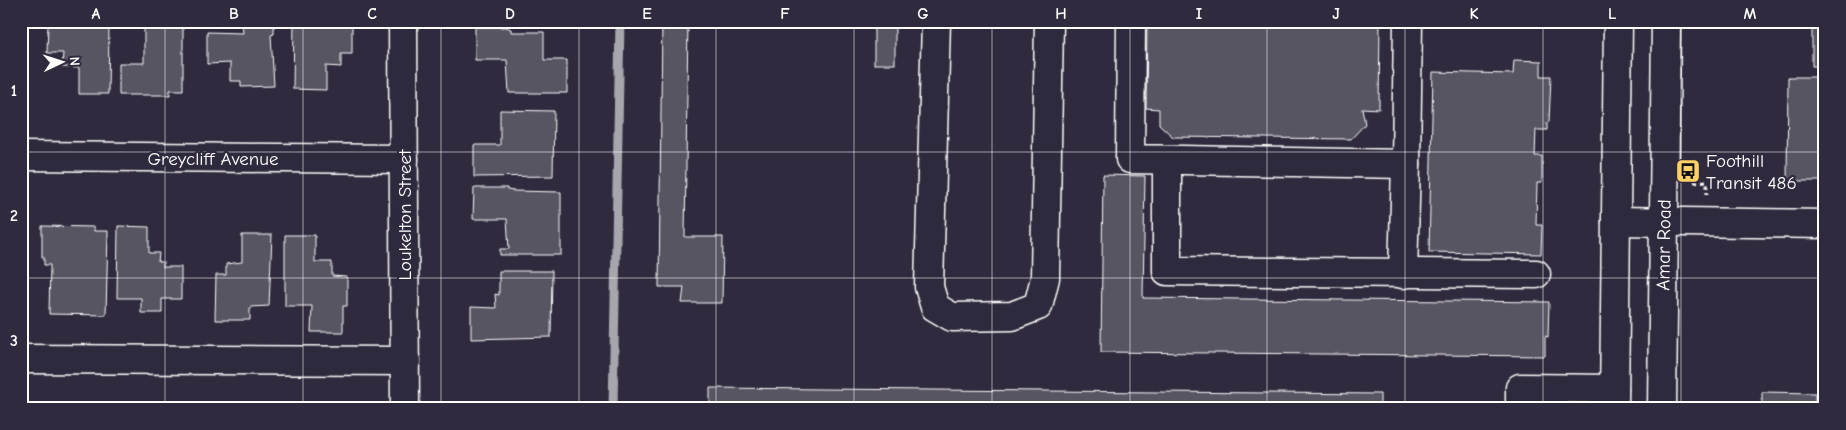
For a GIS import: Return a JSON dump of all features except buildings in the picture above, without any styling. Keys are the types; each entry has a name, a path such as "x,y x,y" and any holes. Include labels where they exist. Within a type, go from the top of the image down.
{"street":[{"name":"Loukelton Street","path":"402,21 405,409"},
{"path":"936,21 929,287 935,307 952,317 1012,316 1038,306 1045,278 1049,21"},
{"path":"1131,21 1130,159 1406,164"},
{"path":"1403,274 1408,21"},
{"path":"1520,409 1520,388 1614,399 1618,21"},
{"name":"Amar Road","path":"1662,409 1666,21"},
{"name":"Greycliff Avenue","path":"21,156 404,159"},
{"path":"1167,160 1167,272 1536,274"},
{"path":"1616,221 1825,224"},
{"path":"21,359 406,361"}],"waterway":[{"path":"613,409 620,21"}],"place":[{"name":"Foothill Transit 486","path":"1688,171"}]}
